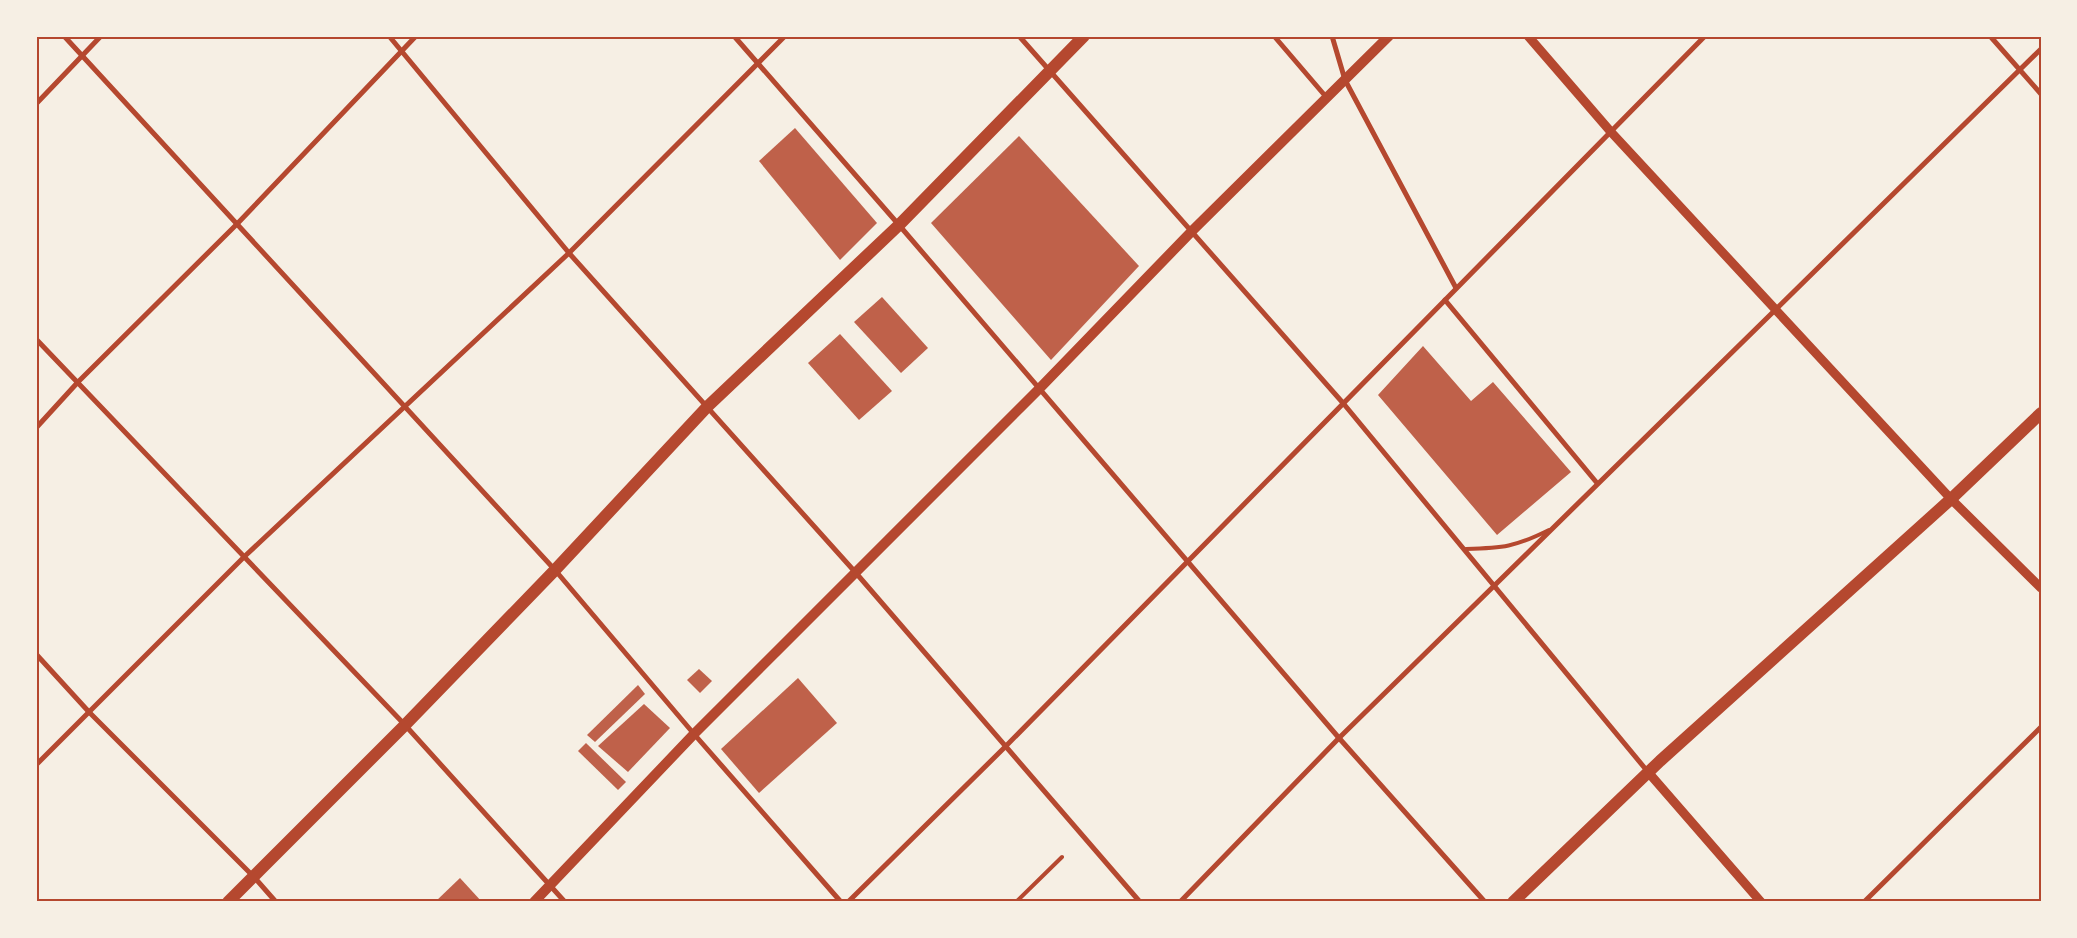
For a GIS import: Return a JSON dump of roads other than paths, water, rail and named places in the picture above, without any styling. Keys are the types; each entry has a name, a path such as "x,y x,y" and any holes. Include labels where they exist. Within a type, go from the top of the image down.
{"main road":[{"path":"228,902 405,725 555,570 707,407 899,225 1084,36"},
{"path":"534,902 694,734 1040,389 1192,231 1389,36"},
{"path":"1513,902 1648,772 1951,499 2041,413"}],"street":[{"path":"64,36 555,570 694,734 841,902"},
{"path":"36,104 101,36"},
{"path":"390,36 569,253 856,573 1004,747 1140,902"},
{"path":"36,428 78,382 237,224 416,36"},
{"path":"734,36 899,225 1339,738 1485,902"},
{"path":"36,765 245,556 569,253 785,36"},
{"path":"1019,36 1343,402 1496,585 1648,772 1761,902"},
{"path":"1274,36 1327,98"},
{"path":"1332,36 1345,80 1456,288"},
{"path":"1528,36 1611,132 1951,499 2041,588"},
{"path":"848,902 1004,747 1705,36"},
{"path":"1990,36 2041,94"},
{"path":"1180,902 1339,738 2041,49"},
{"path":"1444,300 1597,483"},
{"path":"36,339 405,725 566,902"},
{"path":"36,654 88,712 254,877 276,902"},
{"path":"1864,902 2041,727"}],"lane":[{"path":"1466,549 1504,548 1524,543 1551,530"},
{"path":"1016,902 1062,857"}]}
